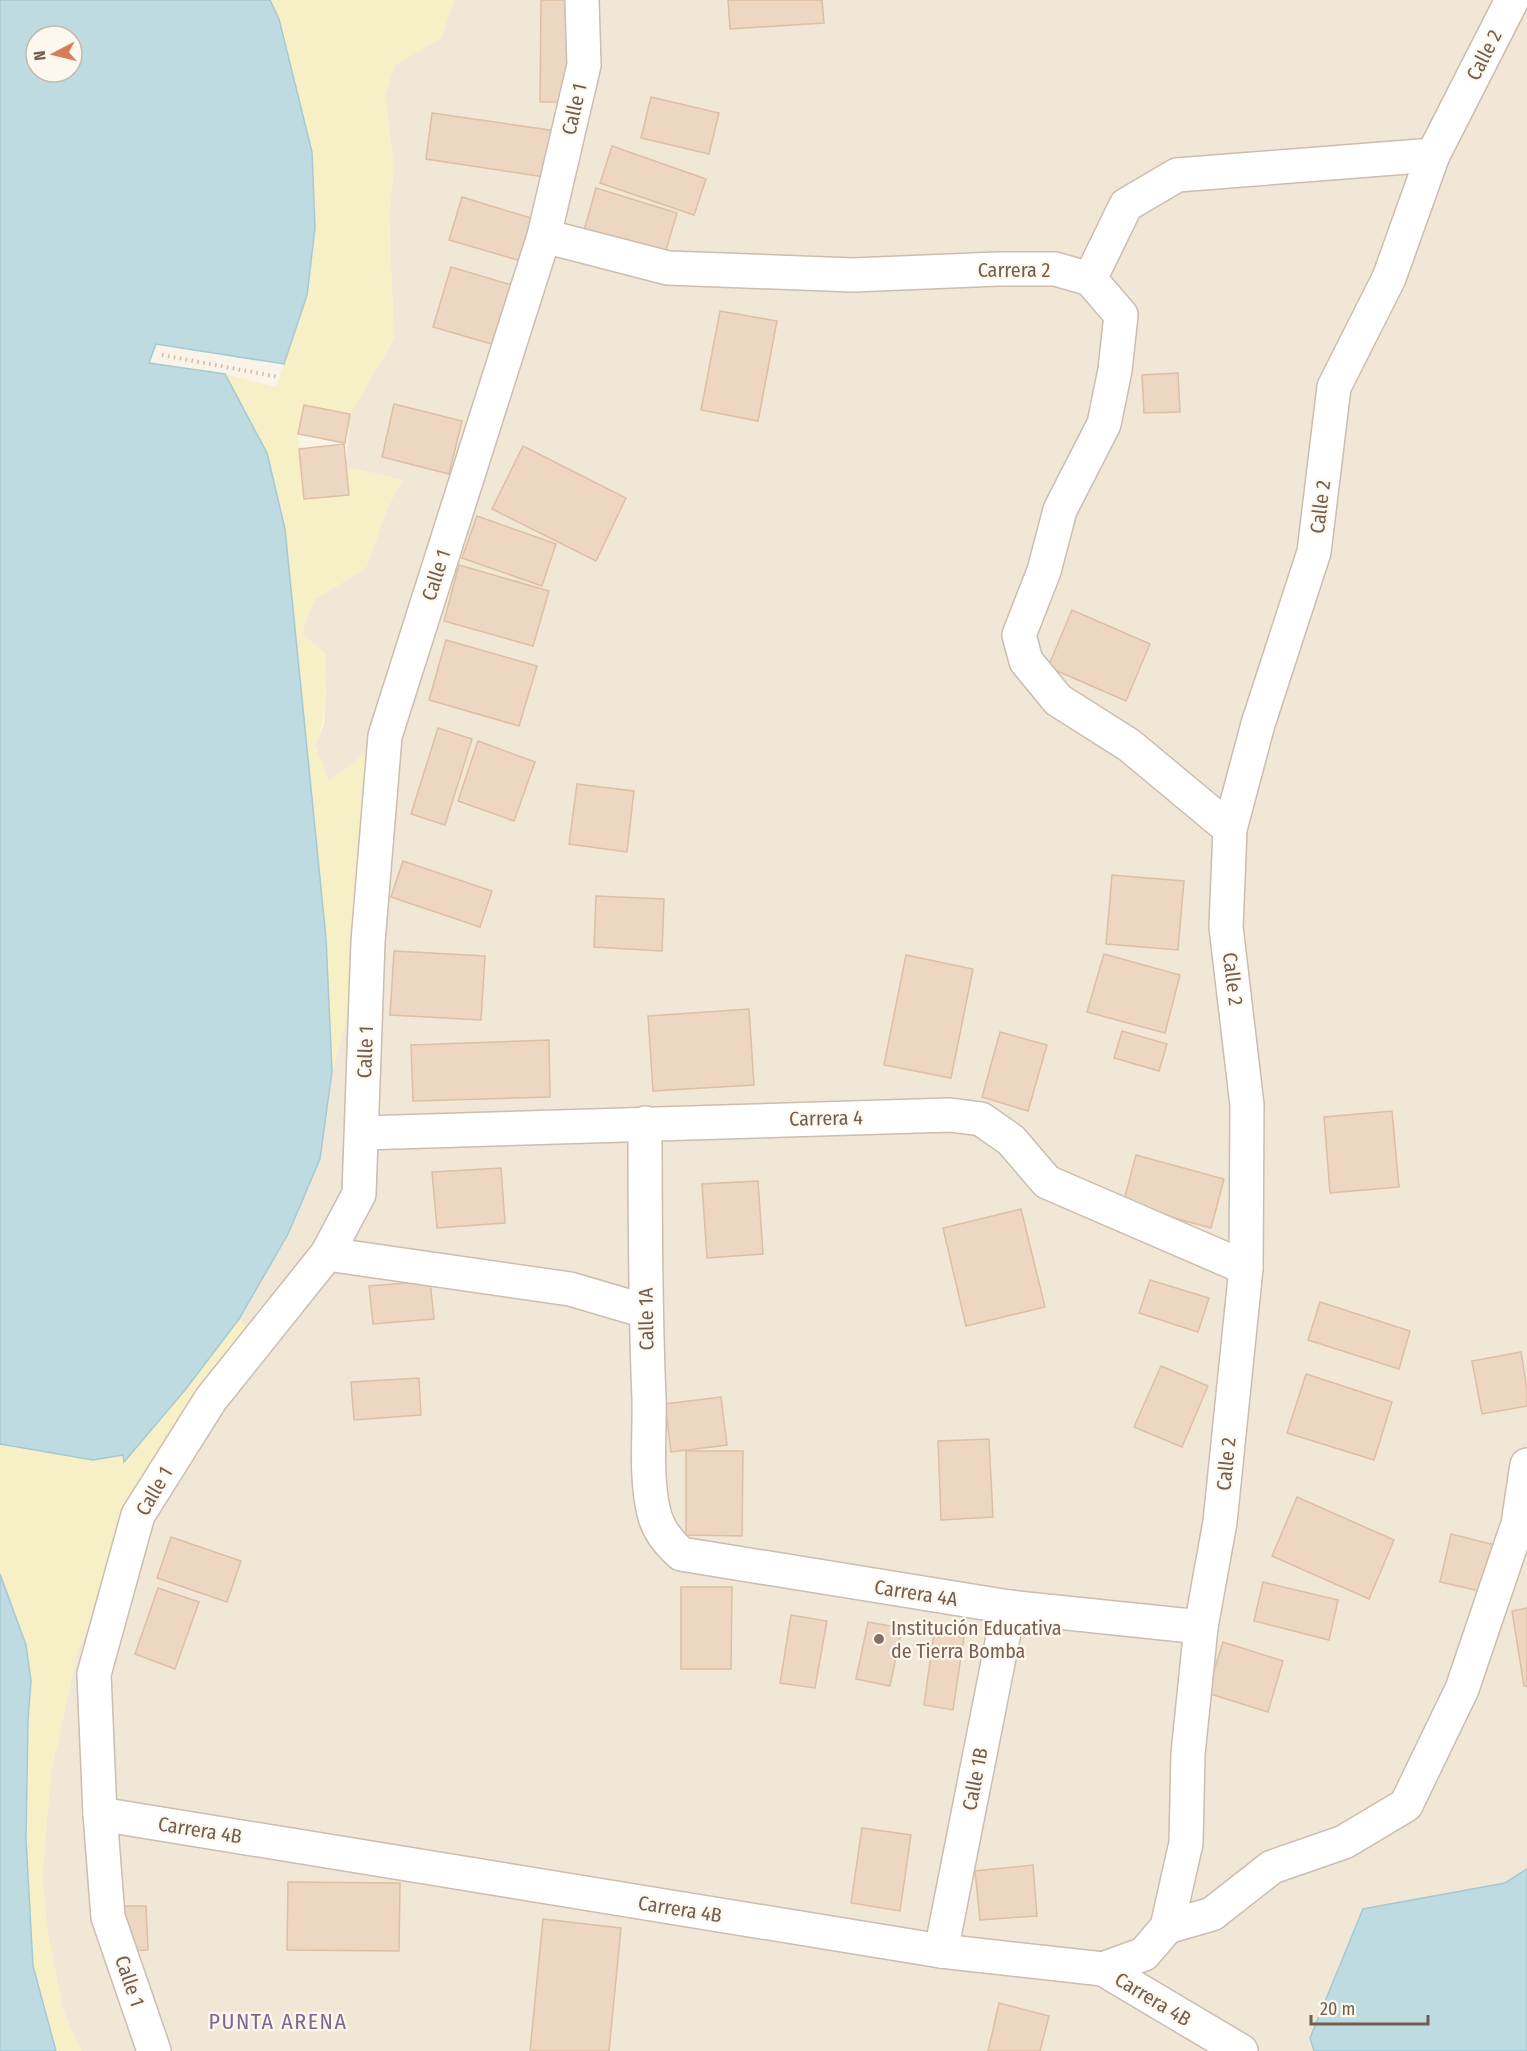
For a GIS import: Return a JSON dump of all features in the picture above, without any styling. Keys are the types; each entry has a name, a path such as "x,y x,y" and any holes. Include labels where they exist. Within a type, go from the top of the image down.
{"street":[{"name":"Calle 1","path":"154,2051 108,1917 100,1814 94,1674 138,1515 211,1399 327,1254 359,1194 363,1133 368,942 386,736 543,236 584,64 582,0"},
{"name":"Calle 2","path":"1103,1969 1144,1954 1167,1927 1186,1844 1188,1754 1201,1627 1220,1522 1246,1268 1247,1105 1226,927 1230,829 1258,724 1314,552 1334,387 1389,278 1433,155 1512,0"},
{"path":"1230,829 1129,745 1058,700 1026,661 1019,635 1044,571 1060,510 1104,424 1109,402 1121,315 1090,279 1126,205 1177,175 1433,155"},
{"name":"Carrera 2","path":"543,236 668,268 853,274 1055,269 1090,279"},
{"name":"Carrera 4","path":"363,1133 950,1115 981,1119 1011,1140 1047,1182 1246,1268"},
{"name":"Calle 1A","path":"645,1123 645,1311 649,1402 649,1486 654,1515"},
{"path":"327,1254 570,1289 645,1311"},
{"path":"1167,1927 1212,1914 1272,1867 1344,1842 1406,1806 1462,1689 1518,1524 1527,1465"},
{"name":"Carrera 4A","path":"654,1515 665,1539 681,1554 1009,1607 1201,1627"},
{"name":"Calle 1B","path":"941,1951 1009,1607"},
{"name":"Carrera 4B","path":"100,1814 941,1951 1103,1969 1241,2051"}],"path":[{"path":"162,355 279,376"}],"shaded area":[{"path":"454,0 1527,0 1527,1869 1505,1883 1363,1909 1310,2038 1314,2051 81,2051 63,2010 48,1934 42,1879 51,1772 78,1650 125,1547 268,1349 239,1319 288,1234 320,1159 332,1071 368,942 385,737 329,782 315,745 324,724 326,690 301,634 315,599 366,568 387,509 402,480 346,467 350,414 394,339 389,215 394,169 385,95 395,65 441,38"}],"sand":[{"path":"270,0 454,0 441,38 395,65 385,95 394,169 389,215 394,339 350,414 304,405 298,434 304,499 349,495 346,467 402,480 387,509 366,568 315,599 301,633 326,654 324,712 315,745 329,782 385,736 368,942 332,1071 326,938 285,529 267,453 225,374 276,387 307,295 315,228 312,152 279,19"},
{"path":"239,1319 268,1349 125,1547 78,1650 51,1772 42,1879 48,1934 63,2010 81,2051 56,2051 33,1966 26,1839 31,1681 26,1645 0,1574 0,1444 92,1460 123,1455 124,1461 185,1390"}],"water":[{"path":"0,0 270,0 279,19 312,152 315,228 307,295 284,364 156,344 149,363 225,374 267,453 285,529 326,938 332,1071 320,1159 288,1234 239,1319 185,1390 124,1462 123,1455 93,1460 0,1444"},
{"path":"0,1574 26,1645 31,1681 26,1839 33,1966 56,2051 0,2051"},
{"path":"1527,1869 1527,2051 1314,2051 1310,2038 1363,1909 1505,1883"}],"building":[{"path":"541,0 573,0 572,102 540,102"},
{"path":"728,0 822,0 824,23 730,29"},
{"path":"651,97 719,113 709,154 641,138"},
{"path":"432,113 563,132 557,179 426,159"},
{"path":"612,146 706,179 694,215 600,183"},
{"path":"596,188 677,213 664,257 583,234"},
{"path":"462,197 534,219 521,261 449,240"},
{"path":"451,267 512,285 495,345 433,327"},
{"path":"720,311 777,321 758,421 701,410"},
{"path":"1178,373 1180,412 1144,413 1142,375"},
{"path":"394,404 462,421 449,474 382,457"},
{"path":"304,405 350,414 345,443 298,434"},
{"path":"344,444 349,495 304,499 299,449"},
{"path":"523,446 626,498 596,561 492,509"},
{"path":"477,516 556,544 542,586 462,558"},
{"path":"459,565 549,591 533,646 444,621"},
{"path":"1072,610 1150,644 1126,701 1048,667"},
{"path":"446,640 537,666 519,726 429,700"},
{"path":"438,728 472,739 445,825 411,814"},
{"path":"478,741 535,762 514,821 458,801"},
{"path":"577,784 634,791 627,852 569,844"},
{"path":"403,861 492,891 480,927 391,897"},
{"path":"1112,875 1184,881 1178,950 1106,944"},
{"path":"596,896 664,899 662,951 594,947"},
{"path":"394,951 485,956 481,1020 390,1015"},
{"path":"1104,954 1180,975 1165,1033 1087,1012"},
{"path":"906,955 973,969 951,1078 884,1065"},
{"path":"749,1009 754,1085 653,1091 648,1016"},
{"path":"1122,1031 1167,1044 1159,1071 1114,1058"},
{"path":"1000,1032 1047,1045 1028,1111 982,1097"},
{"path":"549,1040 550,1097 413,1101 411,1045"},
{"path":"1392,1111 1399,1187 1330,1193 1324,1117"},
{"path":"1136,1155 1224,1179 1211,1228 1123,1204"},
{"path":"501,1168 505,1223 437,1228 432,1172"},
{"path":"758,1181 763,1254 707,1258 702,1184"},
{"path":"1021,1209 1045,1307 966,1326 943,1228"},
{"path":"1150,1280 1209,1298 1198,1332 1139,1313"},
{"path":"430,1281 434,1319 373,1324 369,1286"},
{"path":"1320,1302 1410,1331 1399,1369 1308,1340"},
{"path":"1521,1352 1527,1389 1527,1406 1482,1414 1472,1361"},
{"path":"1161,1366 1208,1386 1182,1447 1134,1427"},
{"path":"1306,1374 1392,1402 1374,1460 1287,1433"},
{"path":"419,1378 421,1415 354,1420 351,1382"},
{"path":"721,1397 727,1445 671,1452 665,1404"},
{"path":"989,1439 993,1517 941,1520 938,1441"},
{"path":"686,1451 743,1451 742,1536 686,1535"},
{"path":"1297,1497 1394,1540 1369,1599 1272,1556"},
{"path":"1451,1534 1495,1545 1484,1592 1440,1582"},
{"path":"171,1537 241,1561 227,1602 157,1578"},
{"path":"1263,1582 1338,1600 1329,1640 1254,1621"},
{"path":"681,1587 732,1587 731,1669 681,1669"},
{"path":"158,1588 199,1602 175,1669 135,1654"},
{"path":"1527,1608 1527,1686 1524,1686 1512,1611"},
{"path":"791,1615 827,1621 815,1688 780,1683"},
{"path":"868,1622 902,1628 890,1686 856,1679"},
{"path":"934,1633 964,1637 953,1710 924,1705"},
{"path":"1223,1642 1283,1661 1268,1712 1207,1693"},
{"path":"862,1828 911,1835 900,1911 851,1903"},
{"path":"1033,1865 1037,1916 980,1920 975,1871"},
{"path":"288,1882 400,1883 399,1951 287,1950"},
{"path":"124,1906 146,1906 148,1950 125,1951"},
{"path":"543,1919 621,1928 609,2051 530,2051"},
{"path":"999,2003 1049,2016 1040,2051 988,2051"}],"place":[{"name":"Institución Educativa de Tierra Bomba","path":"879,1639"}],"district":[{"name":"PUNTA ARENA","path":"278,2021"}]}
